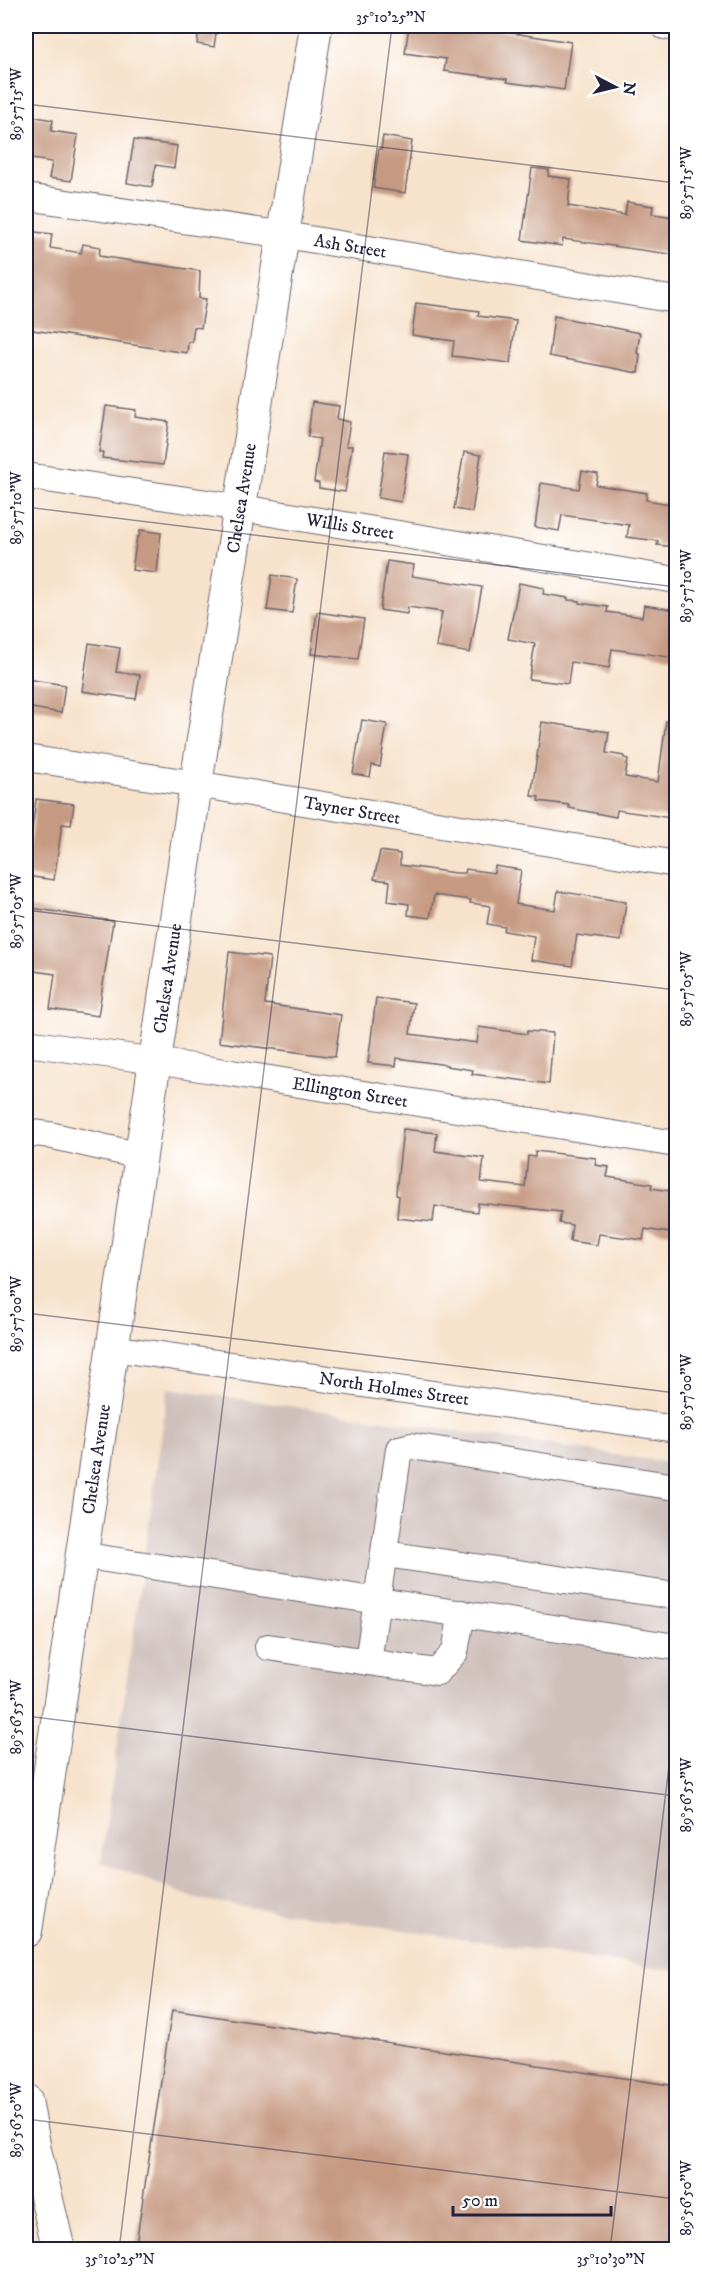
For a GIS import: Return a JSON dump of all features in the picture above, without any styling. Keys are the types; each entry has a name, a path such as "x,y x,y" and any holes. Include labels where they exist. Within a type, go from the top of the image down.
{"main road":[{"name":"Chelsea Avenue","path":"26,1931 196,784 285,235 316,26"},
{"path":"26,2100 34,2150 59,2250"}],"street":[{"path":"664,26 676,28"},
{"name":"Ash Street","path":"26,197 285,235 676,300"},
{"name":"Willis Street","path":"26,477 241,508 676,580"},
{"name":"Tayner Street","path":"26,759 196,784 676,864"},
{"name":"Ellington Street","path":"26,1043 156,1061 676,1144"},
{"path":"26,1137 35,1133 49,1135 141,1156"},
{"name":"North Holmes Street","path":"112,1348 676,1429"},
{"path":"368,1662 399,1449 411,1446 676,1487"},
{"path":"384,1554 676,1596"},
{"path":"80,1555 377,1599 676,1647"},
{"path":"268,1647 437,1672 456,1652 462,1613"}],"shaded area":[{"path":"168,1388 676,1464 676,1971 196,1899 101,1862"}],"building":[{"path":"199,26 217,26 214,47 197,44"},
{"path":"409,26 467,26 571,42 564,90 507,82 507,79 444,71 446,59 405,53"},
{"path":"26,115 53,120 51,131 78,135 71,181 49,178 52,162 26,158"},
{"path":"383,136 412,141 405,193 373,188"},
{"path":"134,140 177,146 174,168 156,165 152,187 127,183"},
{"path":"532,168 549,170 548,176 571,179 568,206 625,215 627,202 653,206 652,214 676,217 676,255 563,239 562,246 522,240"},
{"path":"26,231 52,234 50,248 81,253 83,244 100,247 99,256 200,271 199,298 206,299 201,328 194,327 192,342 188,342 187,353 26,329"},
{"path":"416,303 479,311 478,316 516,321 510,363 452,356 454,341 412,335"},
{"path":"554,316 640,333 637,353 640,354 638,373 549,356"},
{"path":"312,402 339,406 337,419 350,422 346,446 352,446 345,492 319,488 319,483 314,482 320,439 308,437"},
{"path":"106,406 136,410 135,417 169,422 163,465 102,458 103,452 99,452"},
{"path":"385,451 408,454 401,502 378,498"},
{"path":"464,452 481,455 472,512 454,509"},
{"path":"582,471 598,474 596,485 647,493 646,500 676,505 676,547 657,545 658,541 627,537 629,525 562,515 559,531 535,527 541,483 579,489"},
{"path":"140,530 161,533 157,573 132,570"},
{"path":"387,561 414,565 412,576 482,587 470,653 436,647 442,612 408,607 407,614 380,610"},
{"path":"272,575 297,579 292,613 267,610"},
{"path":"519,583 544,588 543,594 608,607 607,612 642,617 644,605 676,610 676,658 612,649 609,668 571,662 568,684 529,679 535,644 508,639"},
{"path":"317,612 364,619 358,659 311,654"},
{"path":"89,643 120,648 116,672 140,675 136,699 82,691"},
{"path":"26,679 65,685 61,713 26,707"},
{"path":"362,720 387,724 380,767 372,765 370,777 353,774"},
{"path":"666,721 676,722 676,804 672,804 671,818 617,810 616,817 569,808 569,805 538,801 539,797 531,796 542,722 609,732 606,753 624,756 628,759 625,777 658,782"},
{"path":"36,799 74,804 71,825 62,824 54,880 26,876"},
{"path":"380,851 400,854 400,865 455,873 465,873 466,869 494,873 495,866 521,870 516,904 555,910 558,891 626,902 621,941 577,935 572,966 531,960 534,936 504,931 505,927 487,924 490,906 470,903 471,900 434,895 430,918 408,915 409,904 388,901 390,881 374,879"},
{"path":"26,907 113,921 98,1016 50,1009 55,974 26,970"},
{"path":"229,952 270,957 265,1004 341,1015 335,1057 219,1042"},
{"path":"376,998 414,1003 410,1034 477,1043 479,1027 527,1034 527,1031 553,1033 549,1084 472,1074 473,1070 397,1058 396,1066 368,1063"},
{"path":"403,1129 437,1133 435,1151 484,1158 481,1182 525,1187 528,1156 535,1157 535,1151 596,1158 595,1165 609,1167 607,1177 652,1184 651,1188 676,1192 676,1234 645,1229 643,1240 599,1234 597,1245 570,1241 572,1225 559,1223 561,1212 478,1203 477,1212 435,1206 433,1222 397,1218 399,1196 396,1193"},
{"path":"172,2010 676,2086 676,2250 135,2250"}]}
